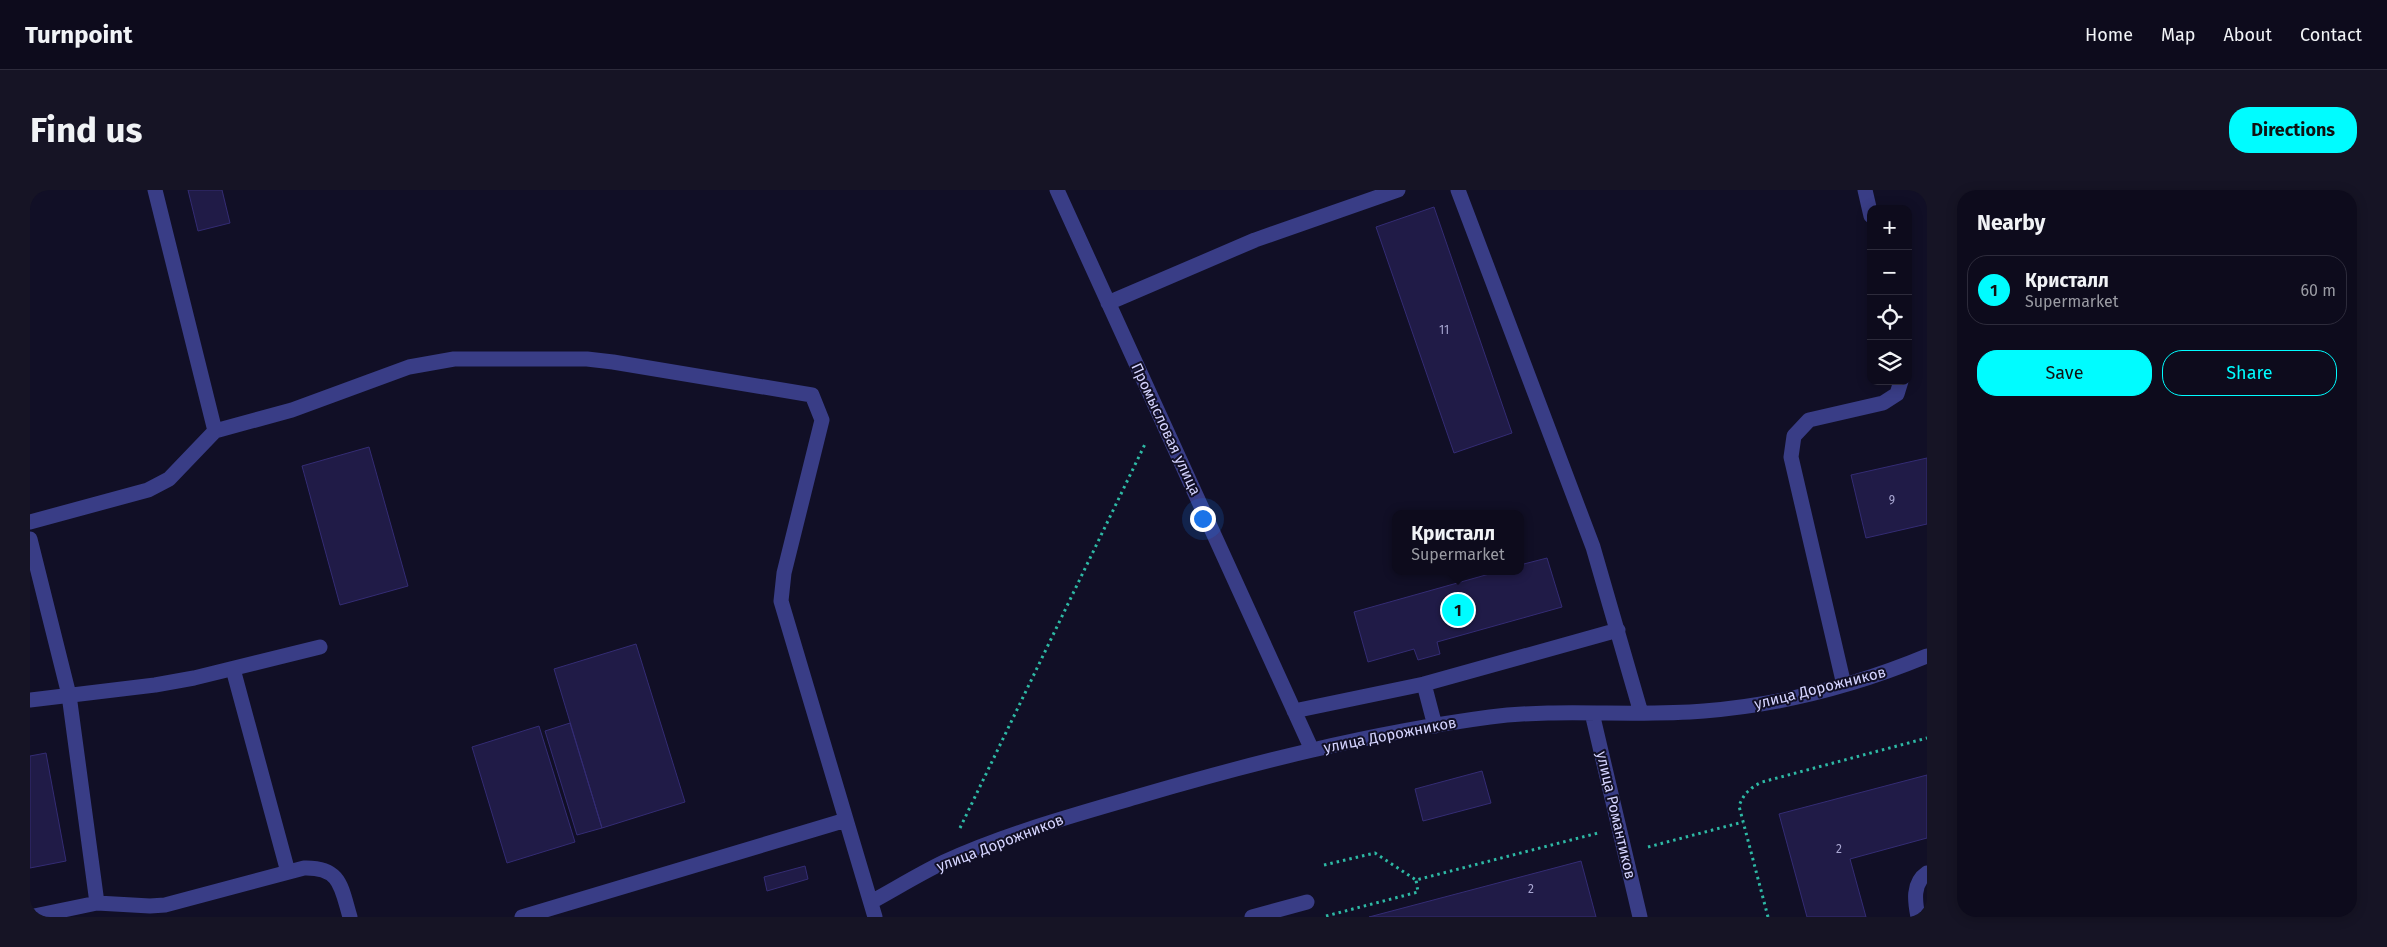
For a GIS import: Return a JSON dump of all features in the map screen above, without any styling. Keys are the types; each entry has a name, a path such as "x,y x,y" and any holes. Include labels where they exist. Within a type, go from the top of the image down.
{"street":[{"path":"155,190 215,431"},
{"name":"Промысловая улица","path":"1057,190 1312,750"},
{"path":"1108,303 1255,240 1398,190"},
{"path":"1458,190 1593,547 1641,713"},
{"path":"1865,190 1868,205"},
{"path":"30,522 148,490 169,479 215,431 292,410 409,367 454,359 587,360 613,362 812,395 822,420 784,573 781,601 873,910"},
{"path":"1844,684 1791,457 1794,436 1809,420 1883,403 1898,394 1900,385"},
{"path":"30,539 69,695 97,903"},
{"path":"1294,711 1424,684 1618,630"},
{"path":"30,700 155,685 320,648"},
{"name":"улица Дорожников","path":"873,910 944,862 1018,833 1226,770 1312,750 1435,726 1537,712 1641,713 1703,711 1747,706 1787,699 1844,684 1894,670 1927,656"},
{"path":"233,669 288,872"},
{"path":"1424,684 1435,726"},
{"name":"улица Романтиков","path":"1592,713 1640,917"},
{"path":"522,917 846,820"},
{"path":"30,917 70,913 97,903 165,905 304,868 318,868 331,872 339,882 350,917"},
{"path":"1918,917 1915,904 1916,888 1927,873"},
{"path":"1252,917 1308,902"}],"path":[{"path":"944,862 1159,415"},
{"path":"1768,917 1739,806 1743,796 1750,788 1762,782 1927,738"},
{"path":"1625,853 1743,822"},
{"path":"1416,880 1620,828"},
{"path":"1323,917 1418,892 1416,880 1375,852 1324,865"}],"building":[{"path":"188,190 222,190 230,223 198,231"},
{"path":"1434,207 1512,433 1454,453 1376,227"},
{"path":"369,447 408,586 340,605 302,466"},
{"path":"1927,458 1927,524 1866,538 1851,475"},
{"path":"1547,558 1562,607 1437,642 1440,654 1418,660 1414,649 1368,662 1354,612 1486,575 1524,575 1524,564"},
{"path":"636,644 685,802 602,828 554,669"},
{"path":"570,723 602,828 577,835 545,731"},
{"path":"539,726 575,842 507,863 472,747"},
{"path":"46,753 66,861 30,868 30,756"},
{"path":"1482,771 1491,803 1423,821 1415,789"},
{"path":"1927,775 1927,838 1850,859 1866,917 1807,917 1779,814"},
{"path":"1581,861 1596,917 1369,917"},
{"path":"805,866 808,879 767,891 764,877"}],"place":[{"name":"Кристалл","path":"1458,610"}]}
